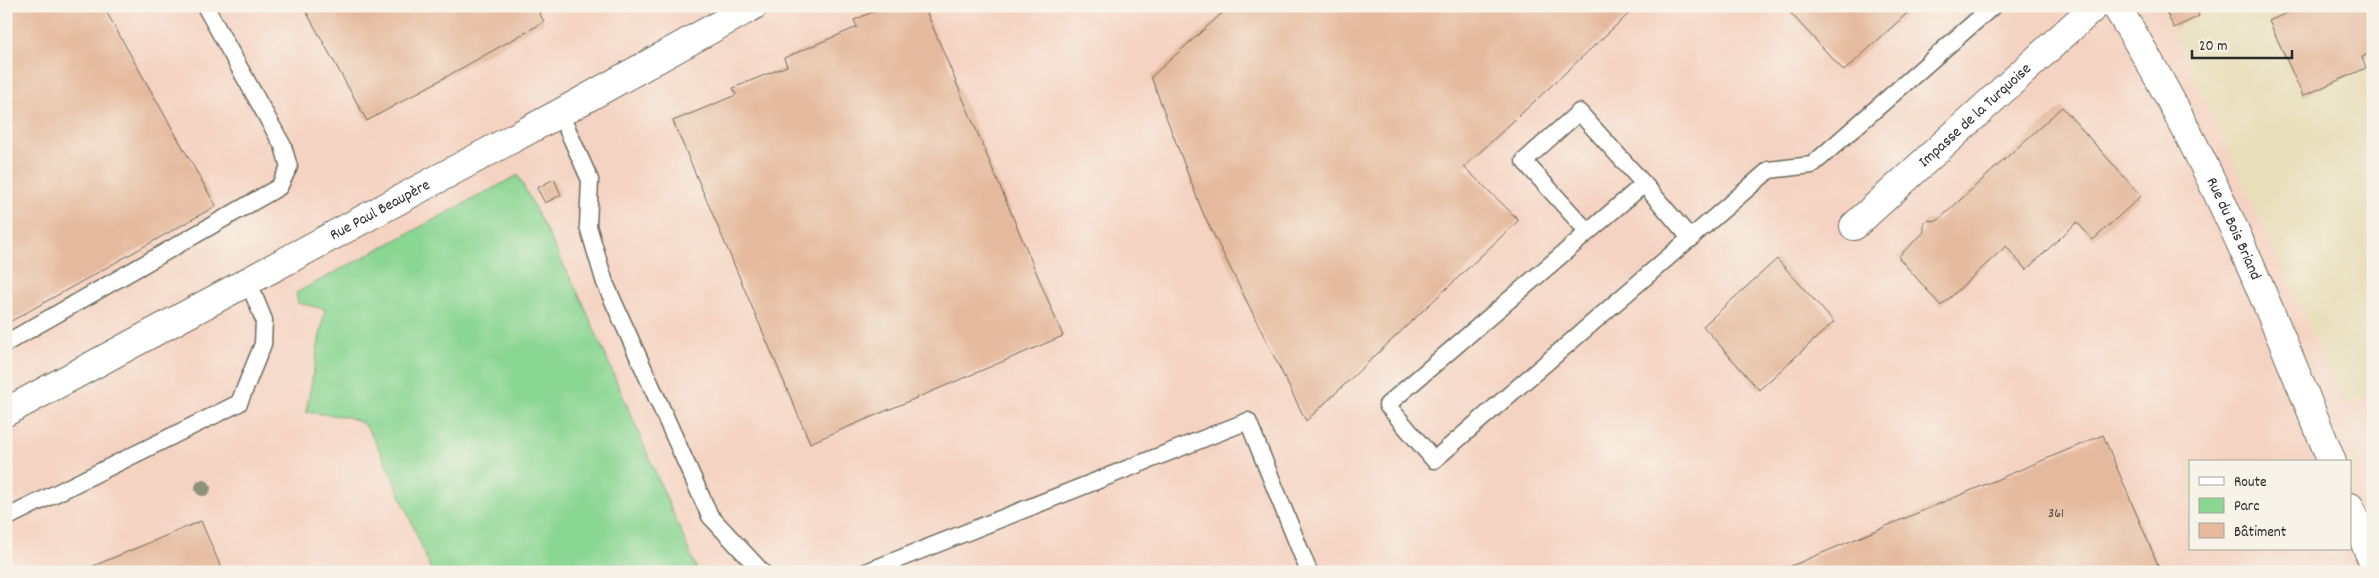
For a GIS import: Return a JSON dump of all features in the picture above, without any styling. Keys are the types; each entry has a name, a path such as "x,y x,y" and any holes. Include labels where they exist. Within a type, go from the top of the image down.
{"street":[{"name":"Rue Paul Beaupère","path":"6,412 560,114 754,6"},
{"name":"Impasse de la Turquoise","path":"1854,226 2095,6"},
{"name":"Rue du Bois Briand","path":"2116,6 2149,58 2223,202 2331,460"},
{"path":"2352,511 2373,562"}],"lane":[{"path":"6,342 279,187 289,167 283,146 205,6"},
{"path":"1644,184 1387,405 1434,460 1769,170 1812,165 1993,6"},
{"path":"1588,232 1524,161 1579,112 1691,239"},
{"path":"560,114 590,180 588,226 612,300 710,516 762,572"},
{"path":"6,518 239,404 263,344 264,320 248,281"},
{"path":"866,572 1248,421 1309,572"}],"shaded area":[{"path":"6,6 2159,6 2172,28 2345,405 2373,394 2373,572 6,572"}],"green space":[{"path":"518,175 583,303 698,572 432,572 388,468 369,431 362,423 356,420 335,415 306,412 325,309 298,303 296,293"}],"building":[{"path":"6,6 103,6 216,206 6,324"},
{"path":"303,6 536,6 544,22 367,121"},
{"path":"886,6 924,6 1063,336 810,443 673,121 736,95 733,88 787,66 784,58 857,27 854,20"},
{"path":"1230,6 1637,6 1464,167 1519,220 1306,421 1202,211 1151,77"},
{"path":"1784,6 1915,6 1844,71"},
{"path":"2163,6 2176,6 2185,10 2194,6 2199,16 2174,28"},
{"path":"2302,6 2373,6 2373,52 2362,57 2366,68 2303,96 2269,21"},
{"path":"2062,107 2141,196 2093,240 2077,222 2026,270 2006,246 1941,306 1898,257 1924,232 1924,222 1926,220 1937,221"},
{"path":"554,179 561,195 545,203 537,188"},
{"path":"1777,259 1834,322 1759,390 1703,326"},
{"path":"2103,435 2161,572 1777,572"},
{"path":"201,521 223,572 79,572"}]}
